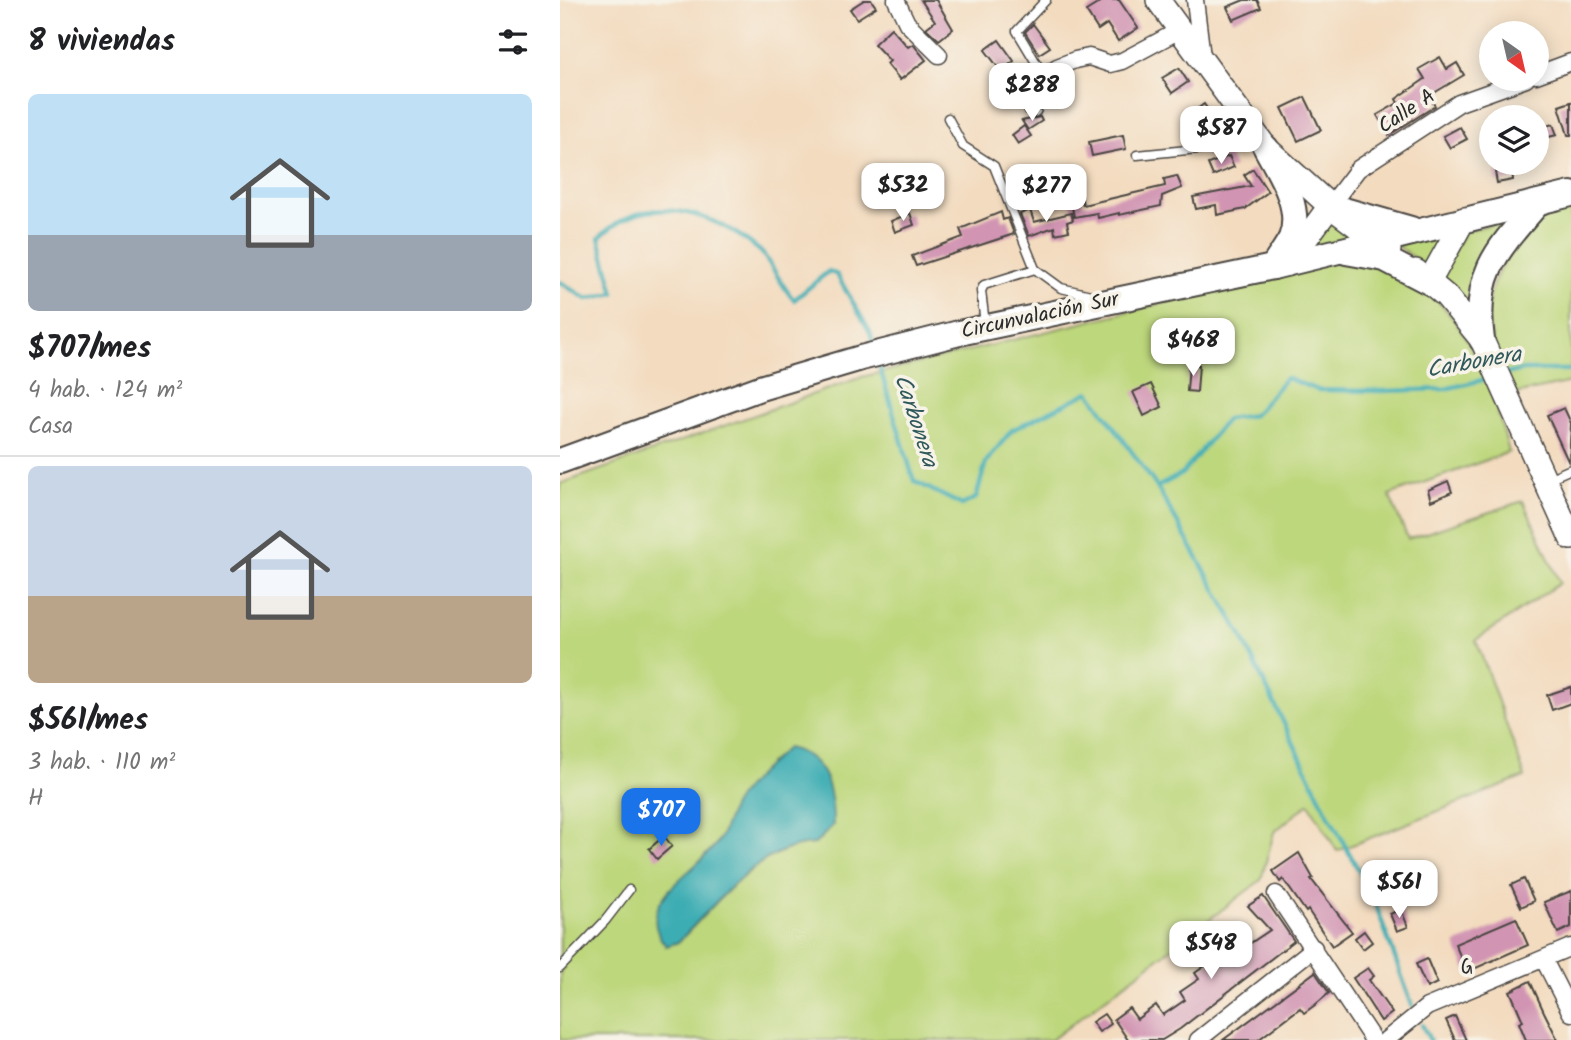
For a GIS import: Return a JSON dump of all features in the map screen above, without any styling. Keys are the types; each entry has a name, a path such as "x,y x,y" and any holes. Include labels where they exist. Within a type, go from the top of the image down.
{"main road":[{"path":"1157,0 1264,146 1288,188 1294,214 1292,236 1280,265"},
{"path":"1264,146 1330,206 1446,296 1482,340"},
{"name":"Circunvalación Sur","path":"560,460 760,388 872,355 986,327 1280,265 1571,194"},
{"path":"1539,202 1506,240 1490,264 1478,310 1482,340 1571,538"},
{"path":"1330,206 1379,222 1419,230"},
{"path":"1280,265 1330,206"},
{"path":"1429,282 1464,219"},
{"path":"1339,251 1385,260 1429,282"}],"street":[{"path":"896,0 907,23 939,55"},
{"path":"1195,0 1202,63"},
{"path":"1033,108 1027,98 1028,87 1057,67 1088,57 1110,64 1122,61 1178,32"},
{"path":"1549,70 1571,62"},
{"name":"Calle A","path":"1330,206 1358,169 1459,103 1492,91"},
{"path":"1276,894 1373,1040"},
{"name":"G","path":"1386,1040 1427,1007 1571,947"},
{"path":"1198,1040 1314,948"},
{"path":"1544,960 1571,1013"}],"lane":[{"path":"1044,76 1017,31 1046,0"},
{"path":"948,118 963,146 994,166 1035,269 1061,288 1115,300"},
{"path":"1137,155 1264,146"},
{"path":"986,327 981,291 984,285 1035,269"},
{"path":"1545,480 1571,469"},
{"path":"560,968 629,890"}],"green space":[{"path":"1571,206 1571,382 1515,394 1491,336 1488,318 1494,283 1503,265 1535,223 1545,215"},
{"path":"1332,218 1359,237 1309,249"},
{"path":"1509,220 1471,304 1439,276 1465,231"},
{"path":"1445,232 1426,267 1395,244"},
{"path":"1342,259 1384,267 1415,282 1437,300 1470,345 1493,398 1509,452 1389,495 1408,539 1523,501 1560,583 1476,640 1525,777 1337,851 1309,803 1274,832 1261,880 1051,1040 560,1040 560,484 862,377","holes":["770,762 833,825 815,844 794,847 756,866 723,895 678,942 666,946 661,901 717,843"]}],"water":[{"path":"787,748 811,758 825,776 831,799 833,825 815,844 794,847 756,866 739,879 678,942 666,946 657,930 656,916 660,903 669,890 717,843 732,808 742,793"}],"building":[{"path":"864,0 871,0 876,7 857,19 850,9"},
{"path":"921,0 936,0 953,29 939,40 926,28 935,21"},
{"path":"1104,0 1119,0 1138,28 1118,41 1107,24 1098,30 1086,11"},
{"path":"1244,0 1257,0 1261,8 1233,20 1227,7"},
{"path":"1033,24 1050,47 1039,54 1025,32"},
{"path":"891,28 908,47 913,44 926,60 900,80 887,64 890,61 874,44"},
{"path":"999,40 1014,61 1001,71 985,50"},
{"path":"1440,57 1447,69 1457,63 1464,75 1429,96 1435,106 1389,135 1377,115 1398,103 1396,99 1425,79 1419,69"},
{"path":"1179,68 1188,82 1172,93 1162,78"},
{"path":"1066,75 1071,83 1059,91 1053,82"},
{"path":"1305,97 1321,130 1298,141 1282,108"},
{"path":"1571,102 1571,135 1568,135 1559,106"},
{"path":"1204,104 1213,117 1193,132 1184,119"},
{"path":"1040,117 1042,121 1028,130 1022,121"},
{"path":"1553,124 1557,135 1549,137 1549,125"},
{"path":"1024,126 1031,136 1018,144 1012,135"},
{"path":"1460,127 1467,139 1450,148 1443,136"},
{"path":"1123,135 1126,149 1092,156 1089,142"},
{"path":"1229,156 1234,167 1213,176 1208,164"},
{"path":"1253,169 1268,192 1245,209 1217,215 1216,205 1196,209 1193,197 1251,186 1244,175"},
{"path":"1496,175 1513,175 1513,180 1497,183"},
{"path":"1177,176 1182,188 1162,196 1161,206 1098,218 1097,213 1074,217 1069,192 1080,190 1083,205 1165,186 1164,179"},
{"path":"1030,210 1034,222 1071,213 1073,220 1067,222 1069,231 1055,234 1054,227 1029,236 1020,214"},
{"path":"1001,212 1003,220 1008,218 1014,234 916,266 912,256 963,237 960,229"},
{"path":"910,213 914,225 895,232 891,221"},
{"path":"1189,364 1199,365 1197,392 1187,391"},
{"path":"1151,384 1162,407 1144,416 1133,392"},
{"path":"1564,408 1571,423 1569,463 1547,415"},
{"path":"1448,481 1452,492 1431,501 1428,490"},
{"path":"1571,687 1571,703 1552,710 1547,695"},
{"path":"664,836 672,846 657,859 649,849"},
{"path":"1299,853 1313,878 1311,879 1352,932 1332,946 1308,910 1306,912 1283,879 1280,882 1273,871"},
{"path":"1524,879 1534,901 1521,907 1511,885"},
{"path":"1571,891 1571,927 1558,933 1544,902"},
{"path":"1263,896 1294,941 1162,1040 1128,1040 1114,1019 1129,1008 1137,1019 1156,1005 1163,1015 1185,1000 1180,992 1199,979 1195,973 1236,944 1240,950 1270,930 1248,906"},
{"path":"1401,909 1408,927 1397,931 1390,914"},
{"path":"1516,918 1528,945 1467,972 1455,944"},
{"path":"1364,931 1372,942 1363,949 1355,938"},
{"path":"1427,959 1437,983 1427,988 1416,964"},
{"path":"1368,968 1374,976 1369,980 1392,1013 1381,1021 1353,978"},
{"path":"1315,972 1329,993 1315,1005 1304,1013 1300,1008 1258,1040 1223,1040"},
{"path":"1530,981 1558,1040 1526,1040 1519,1023 1523,1021 1510,991"},
{"path":"1104,1014 1111,1024 1099,1032 1092,1022"},
{"path":"1455,1016 1466,1040 1455,1040 1446,1020"}],"waterway":[{"name":"Carbonera","path":"560,282 587,299 614,293 599,238 617,223 637,214 658,210 680,212 722,225 742,237 760,251 794,300 829,271 837,275 870,332 874,346"},
{"name":"Carbonera","path":"878,362 914,481 962,505 976,498 986,462 1012,430 1089,392 1157,487 1182,474 1227,419 1254,415 1286,378 1318,390 1383,391 1445,389 1491,378"},
{"name":"Carbonera","path":"1506,374 1522,370 1571,370"},
{"path":"1157,487 1239,631 1326,810 1373,897 1412,1005"},
{"path":"1422,1025 1430,1040"}]}
